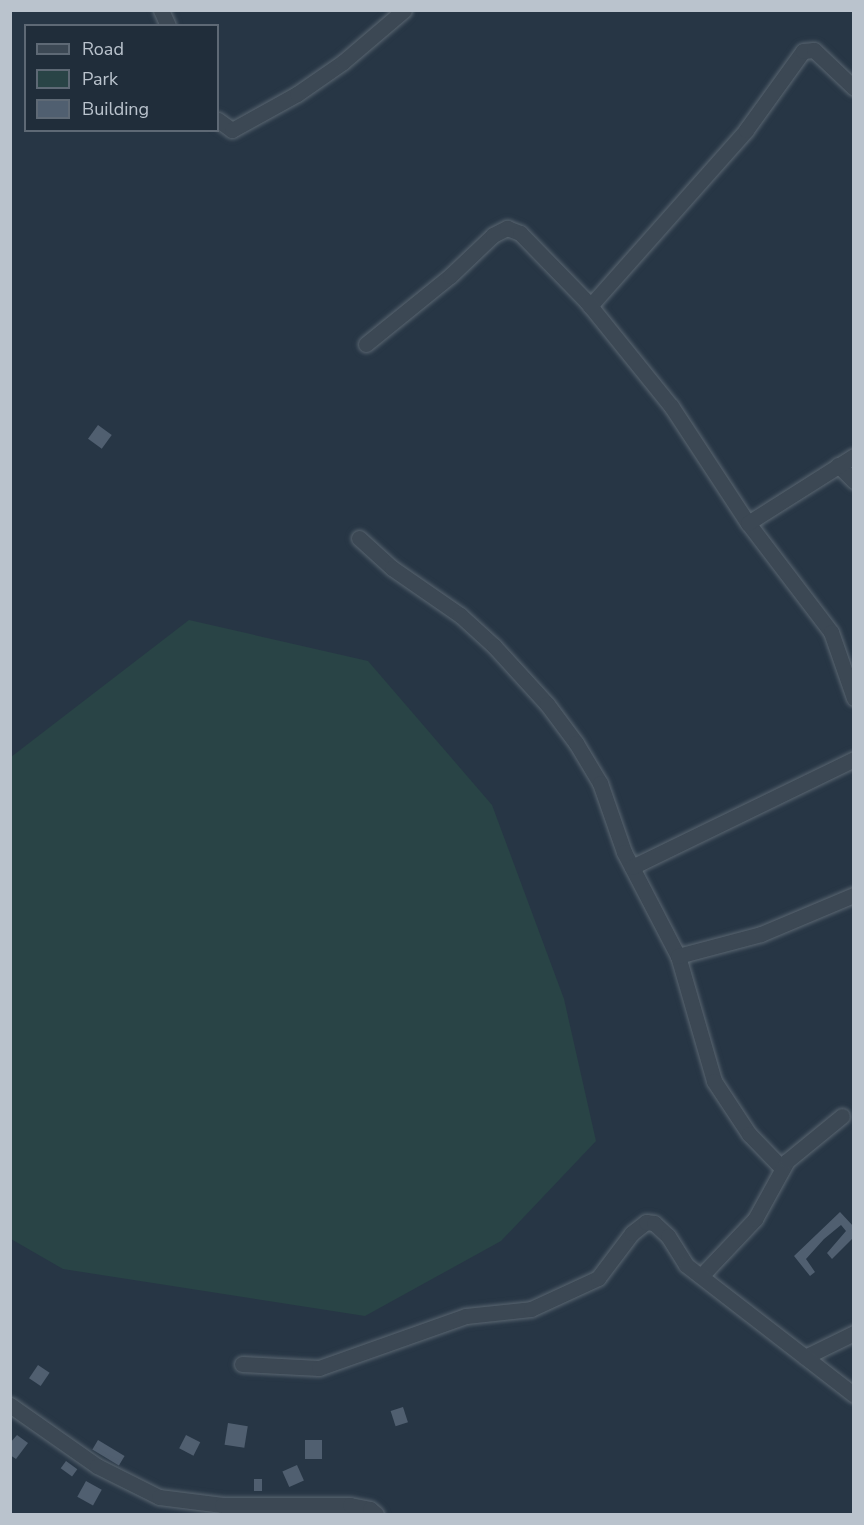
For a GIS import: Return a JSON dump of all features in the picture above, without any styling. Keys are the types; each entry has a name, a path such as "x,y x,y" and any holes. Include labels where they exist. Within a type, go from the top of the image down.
{"street":[{"path":"161,10 167,24"},
{"path":"219,121 232,130 297,94 343,62 404,10"},
{"path":"590,306 746,130 802,51 814,50 854,88"},
{"path":"366,344 450,276 492,235 507,228 526,237 590,306 671,406 748,523 831,632 854,698"},
{"path":"748,523 854,456"},
{"path":"837,465 854,481"},
{"path":"359,538 392,568 460,615 548,704 600,783 632,867 678,956 714,1081 749,1134 782,1168"},
{"path":"632,867 854,759"},
{"path":"678,956 761,934 854,895"},
{"path":"701,1276 755,1219 782,1168 842,1116"},
{"path":"242,1364 319,1368 466,1316 531,1309 598,1278 632,1233 646,1222 661,1227 676,1253 701,1276 854,1395"},
{"path":"805,1357 854,1333"},
{"path":"10,1405 97,1466 144,1491 176,1501 250,1510 350,1505 370,1509 376,1515"}],"green space":[{"path":"189,620 368,661 492,805 564,999 596,1141 501,1241 365,1316 63,1269 11,1239 11,757"}],"building":[{"path":"98,425 112,435 102,449 88,439"},
{"path":"840,1212 854,1227 854,1237 832,1259 827,1253 846,1231 841,1225 824,1239 806,1259 815,1272 810,1276 794,1256"},
{"path":"38,1365 50,1373 41,1386 29,1378"},
{"path":"403,1407 408,1422 396,1426 391,1411"},
{"path":"228,1423 248,1426 244,1448 225,1445"},
{"path":"17,1435 28,1443 16,1459 10,1455 10,1443"},
{"path":"186,1435 200,1442 193,1456 179,1448"},
{"path":"98,1440 125,1456 119,1465 92,1449"},
{"path":"305,1440 322,1440 322,1459 305,1459"},
{"path":"66,1461 77,1469 72,1477 61,1468"},
{"path":"297,1465 304,1481 289,1487 282,1472"},
{"path":"254,1479 262,1479 262,1491 254,1491"},
{"path":"86,1481 102,1490 93,1505 77,1497"}]}
